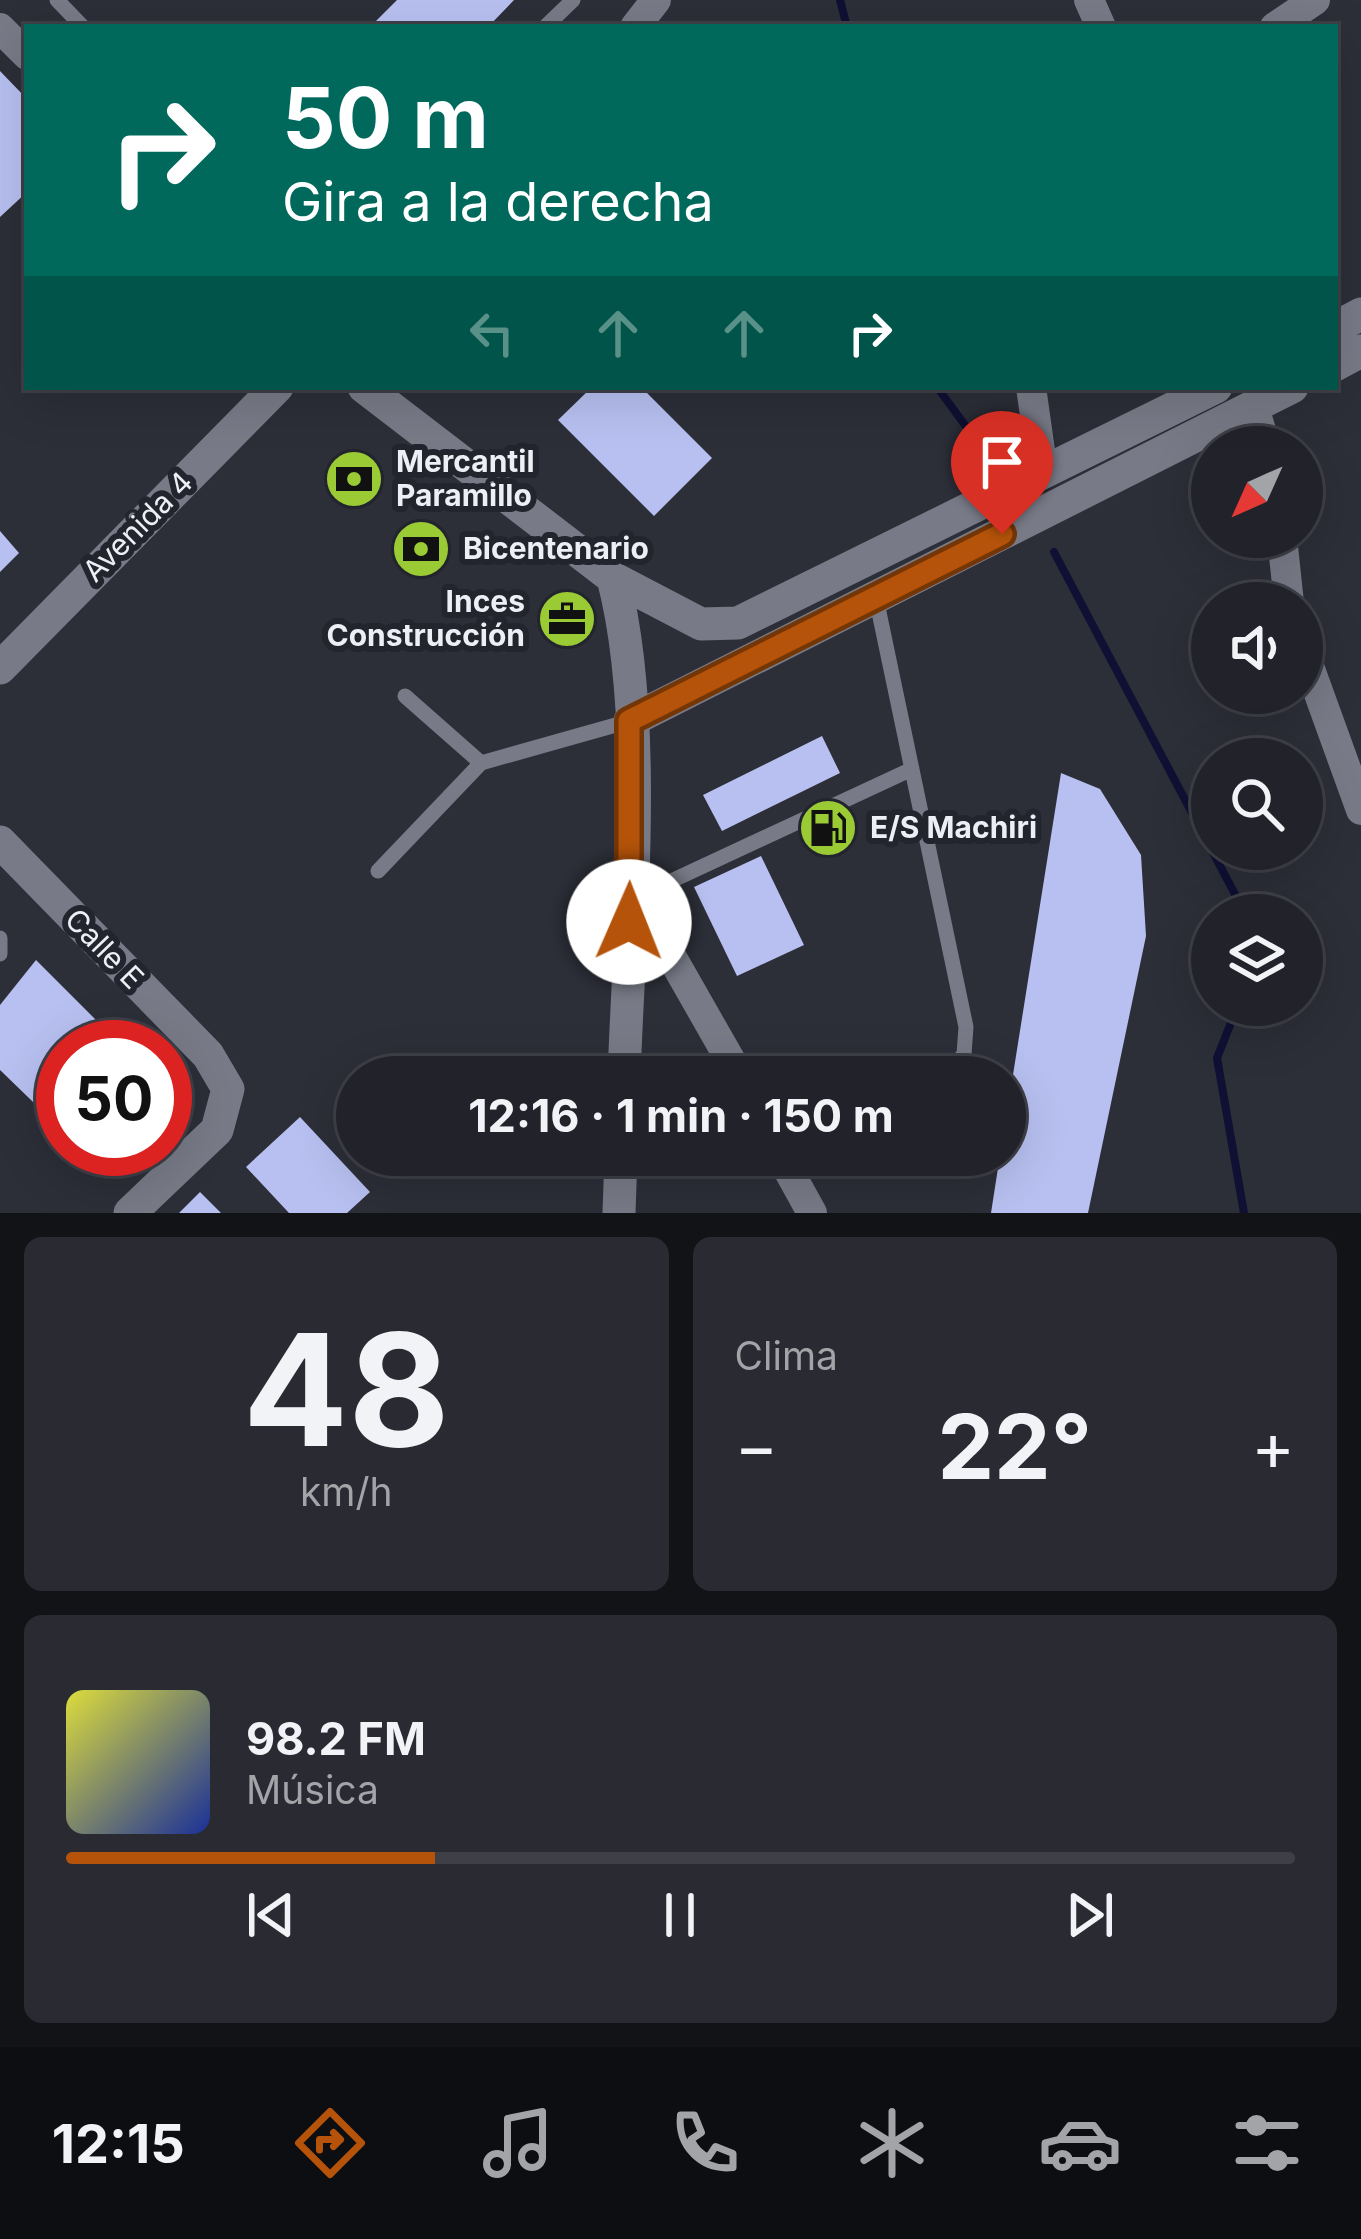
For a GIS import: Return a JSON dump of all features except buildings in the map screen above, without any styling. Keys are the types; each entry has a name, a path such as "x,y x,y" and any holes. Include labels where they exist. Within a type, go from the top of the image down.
{"main road":[{"name":"Avenida 4","path":"0,668 274,390"},
{"path":"368,390 613,578 701,624 738,623 1210,390"},
{"path":"629,721 1286,390"},
{"path":"613,578 622,611 635,890 625,1056"},
{"name":"Calle E","path":"0,842 208,1055 228,1089 217,1130 130,1213"},
{"path":"619,1213 620,1176"}],"street":[{"path":"636,24 656,0"},
{"path":"1279,24 1315,0"},
{"path":"0,28 24,52"},
{"path":"1031,390 1043,472"},
{"path":"1254,407 1260,426"},
{"path":"1323,705 1361,810"},
{"path":"635,890 728,1056"},
{"path":"792,1176 812,1213"}],"lane":[{"path":"57,0 80,24"},
{"path":"548,24 573,0"},
{"path":"876,598 966,1027 962,1056"},
{"path":"404,696 481,764"},
{"path":"378,871 481,764 629,721"},
{"path":"635,890 912,769"},
{"path":"0,938 0,954"}],"waterway":[{"path":"840,0 846,24"},
{"path":"939,390 984,451"},
{"path":"1054,552 1235,894"},
{"path":"1230,1026 1217,1058 1244,1213"}],"place":[{"name":"Mercantil Paramillo","path":"354,479"},
{"name":"Bicentenario","path":"421,549"},
{"name":"Inces Construcción","path":"567,619"},
{"name":"E/S Machiri","path":"828,828"}],"route":[{"path":"629,922 629,721 1002,534"}]}
